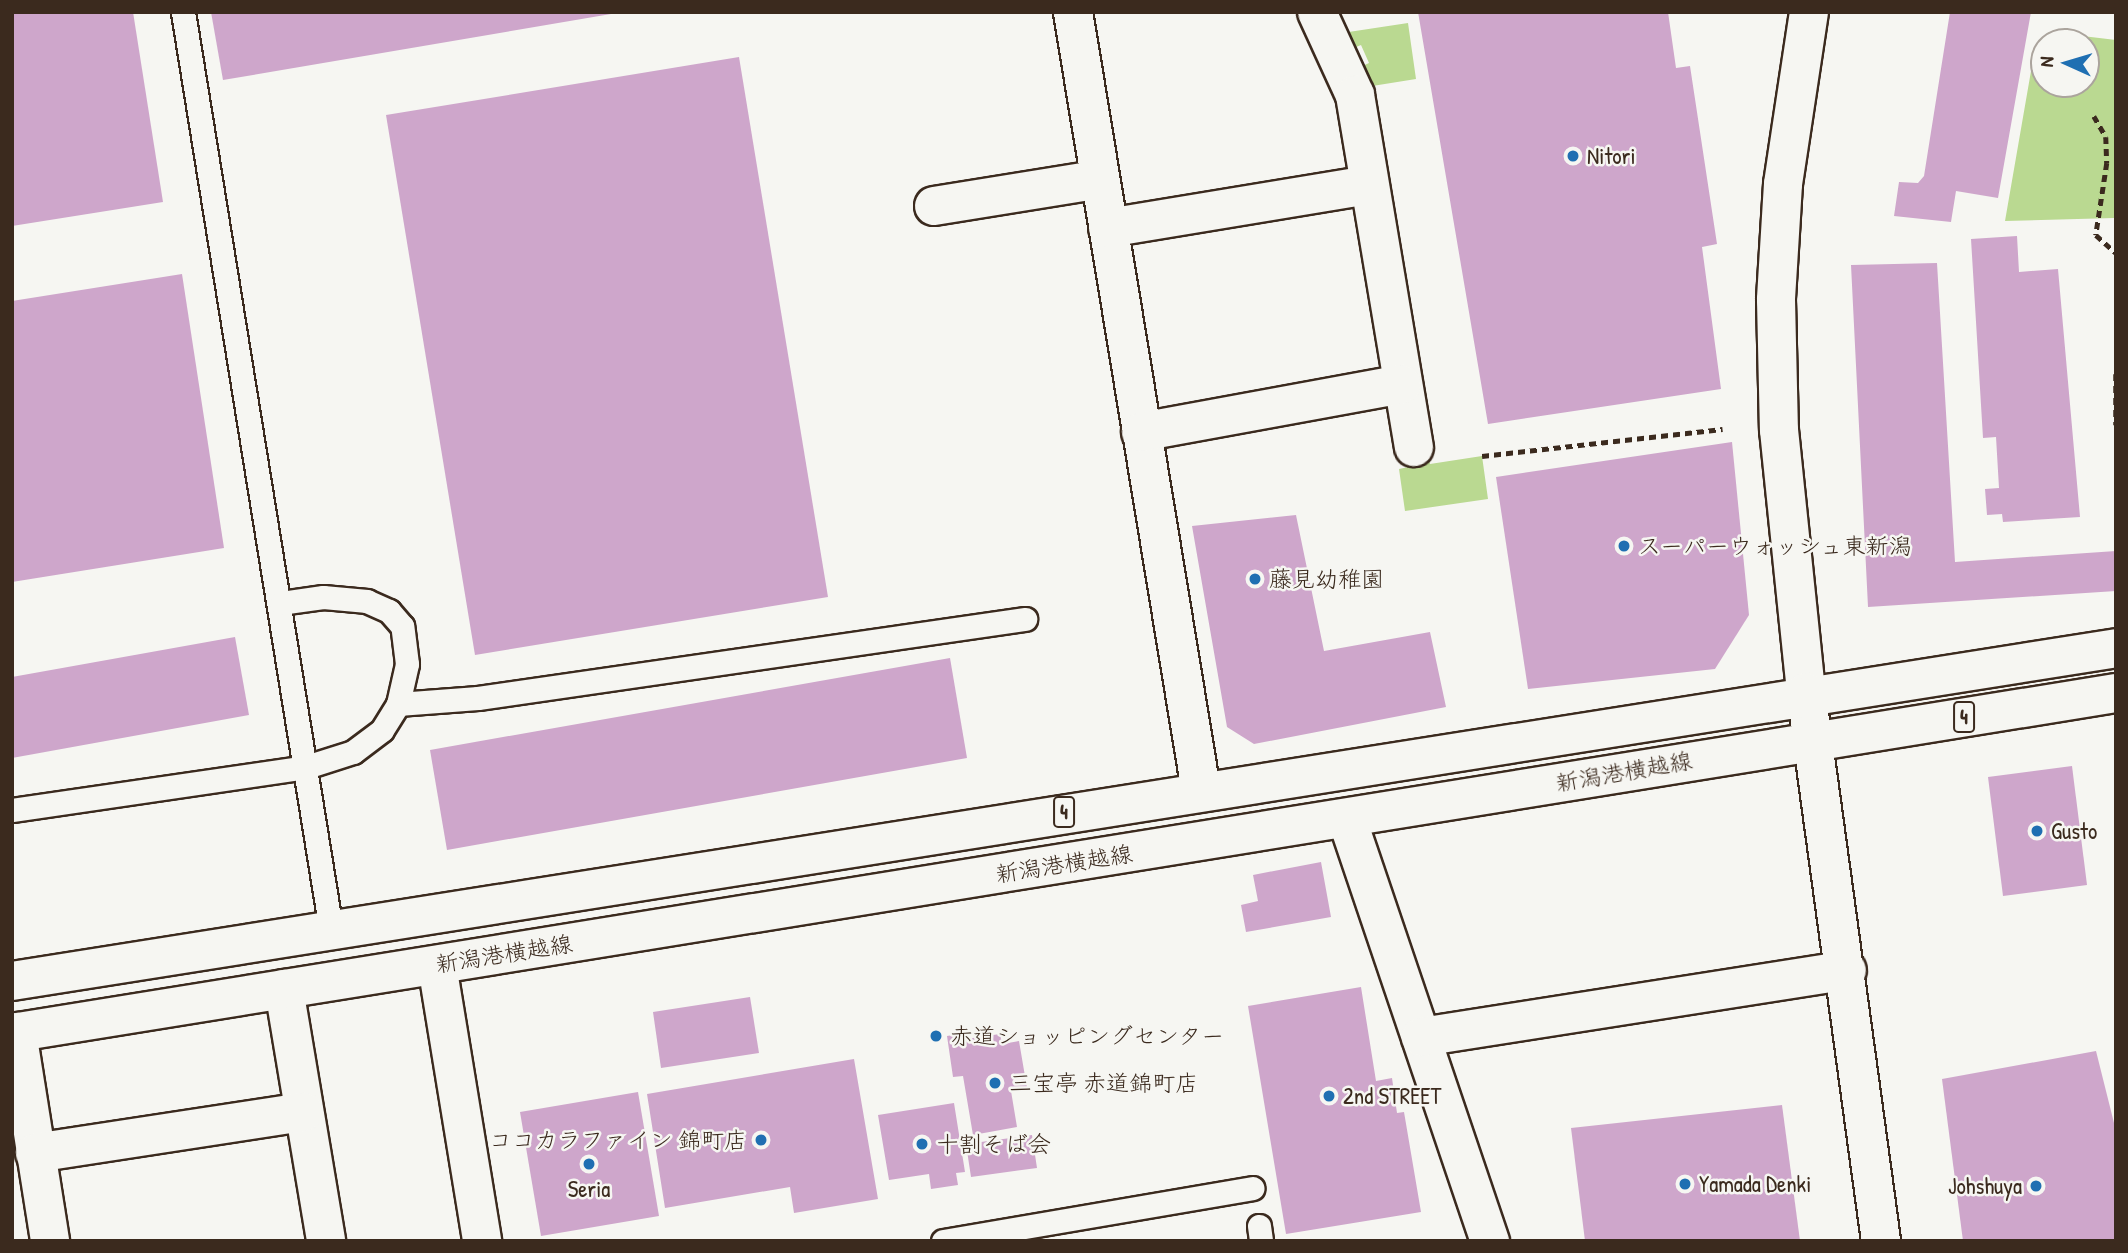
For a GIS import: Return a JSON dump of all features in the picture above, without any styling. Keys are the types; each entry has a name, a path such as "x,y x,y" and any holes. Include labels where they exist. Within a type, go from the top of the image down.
{"street":[{"path":"1073,12 1201,790"},
{"path":"1317,12 1355,95 1414,447"},
{"path":"1810,12 1783,184 1776,300 1779,430 1806,692 1847,970 1881,1241"},
{"path":"934,206 1100,179"},
{"path":"1108,229 1368,185"},
{"path":"1141,432 1402,384"},
{"name":"4","path":"12,981 1806,692 2116,648"},
{"name":"新潟港横越線","path":"15,1032 2116,693"},
{"path":"1347,819 1490,1241"},
{"path":"437,965 482,1241"},
{"path":"1421,1037 1847,970"},
{"path":"284,989 326,1241"},
{"path":"15,1032 50,1241"},
{"path":"35,1153 304,1112"}],"lane":[{"path":"183,12 281,603 331,930"},
{"path":"12,810 306,767 353,752 382,730 398,704 407,664 402,626 389,611 345,598 281,603"},
{"path":"398,704 478,698 1025,619"},
{"path":"943,1241 1253,1188"}],"path":[{"path":"2094,116 2106,137 2107,163 2096,235 2116,253"},
{"path":"2116,374 2116,425"},
{"path":"1482,456 1722,429"}],"green space":[{"path":"1408,23 1416,79 1366,87 1358,68 1369,63 1361,45 1349,50 1342,33"},
{"path":"2100,38 2116,40 2114,218 2005,221 2030,77 2030,98 2100,98"},
{"path":"1427,450 1430,464 1482,456 1488,499 1405,511 1399,469 1413,466 1411,452"}],"building":[{"path":"12,12 133,12 163,202 12,226"},
{"path":"211,12 611,12 611,14 223,80"},
{"name":"Nitori","path":"1418,12 1668,12 1676,68 1690,66 1717,244 1702,247 1721,389 1488,424"},
{"path":"1950,12 2031,12 1998,198 1956,191 1951,222 1894,216 1899,182 1918,183 1924,176"},
{"path":"739,57 828,597 475,655 386,115"},
{"path":"2017,236 2019,272 2058,269 2080,517 2003,522 2002,514 1987,515 1985,489 1999,488 1996,437 1983,438 1971,239"},
{"path":"1937,263 1955,562 2116,551 2116,591 1868,607 1851,265"},
{"path":"182,274 224,548 12,582 12,301"},
{"name":"スーパーウォッシュ東新潟","path":"1732,442 1749,615 1715,669 1528,689 1496,477"},
{"name":"藤見幼稚園","path":"1296,515 1324,651 1430,632 1446,707 1254,744 1227,727 1192,526"},
{"path":"235,637 249,715 12,758 12,677"},
{"path":"950,658 967,758 447,850 430,750"},
{"name":"Gusto","path":"2072,766 2087,885 2003,896 1988,777"},
{"path":"1321,862 1331,917 1246,932 1241,905 1258,901 1253,875"},
{"name":"2nd STREET","path":"1361,987 1376,1081 1392,1078 1397,1113 1404,1112 1421,1212 1286,1234 1248,1006"},
{"path":"750,997 759,1053 661,1068 653,1012"},
{"name":"三宝亭 赤道錦町店","path":"965,1033 966,1039 1000,1034 1002,1044 1019,1041 1027,1088 1011,1091 1017,1127 973,1135 963,1076 953,1077 947,1036"},
{"name":"Johshuya","path":"2096,1051 2116,1131 2116,1241 1963,1241 1942,1079"},
{"name":"ココカラファイン 錦町店","path":"854,1059 878,1199 794,1213 790,1187 665,1208 647,1094"},
{"name":"Seria","path":"638,1092 659,1216 541,1236 520,1112"},
{"name":"十割そば会","path":"954,1103 965,1172 956,1173 958,1185 931,1189 929,1174 889,1180 878,1115"},
{"name":"Yamada Denki","path":"1782,1105 1800,1241 1585,1241 1571,1128"},
{"path":"1032,1135 1037,1168 971,1177 966,1144"}],"place":[{"name":"Nitori","path":"1573,156"},
{"name":"スーパーウォッシュ東新潟","path":"1624,546"},
{"name":"藤見幼稚園","path":"1255,579"},
{"name":"Gusto","path":"2037,831"},
{"name":"赤道ショッピングセンター","path":"936,1036"},
{"name":"三宝亭 赤道錦町店","path":"995,1083"},
{"name":"2nd STREET","path":"1329,1096"},
{"name":"ココカラファイン 錦町店","path":"761,1140"},
{"name":"十割そば会","path":"922,1144"},
{"name":"Seria","path":"589,1164"},
{"name":"Yamada Denki","path":"1685,1184"},
{"name":"Johshuya","path":"2036,1186"}]}
